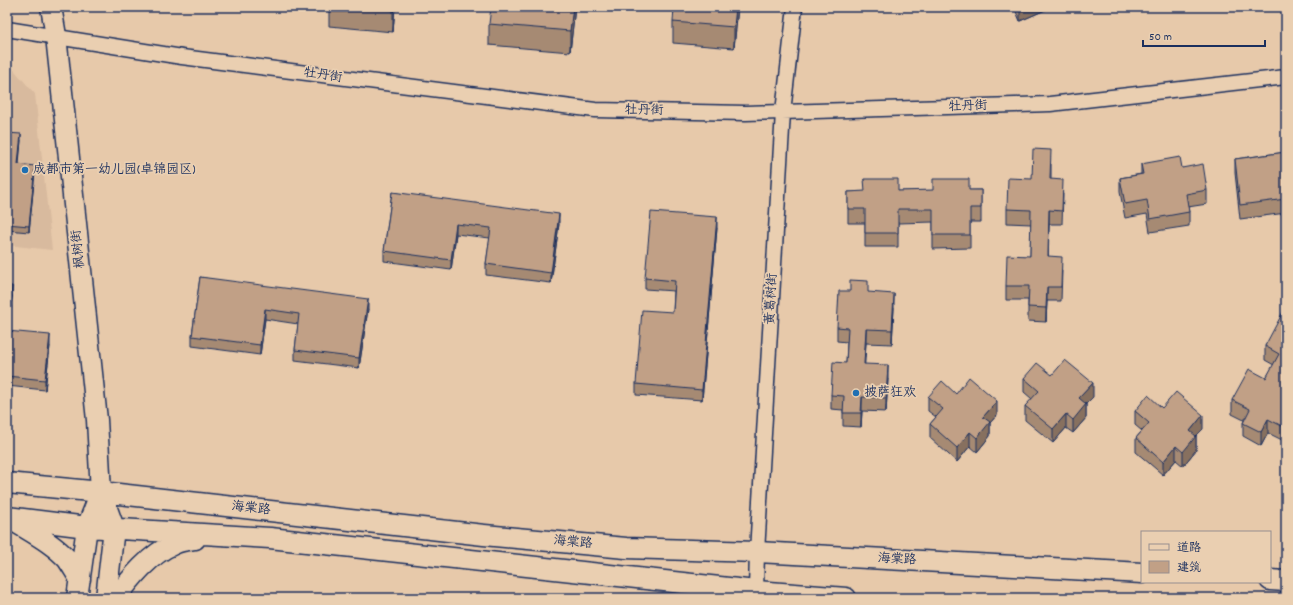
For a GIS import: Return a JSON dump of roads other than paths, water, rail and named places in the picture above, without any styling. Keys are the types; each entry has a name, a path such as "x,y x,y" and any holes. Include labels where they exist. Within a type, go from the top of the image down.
{"main road":[{"name":"枫树街","path":"51,7 56,36 97,420 101,492 114,528 106,598"},
{"name":"海棠路","path":"7,483 101,492 484,535 626,548 757,552 1141,573"},
{"name":"枫树街","path":"78,588 87,527 101,492"},
{"path":"7,517 87,527 220,535 301,542 756,595 846,598"},
{"path":"7,517 39,537 69,561 78,588"},
{"path":"116,598 143,566 160,551 175,543 220,535"},
{"path":"1271,580 1286,581"}],"street":[{"name":"黄葛树街","path":"756,595 757,552 784,112 795,7"},
{"name":"牡丹街","path":"7,29 182,57 595,110 746,113 1050,104 1286,78"}],"place":[{"name":"成都市第一幼儿园(卓锦园区)","path":"25,170"},
{"name":"披萨狂欢","path":"856,393"}]}
